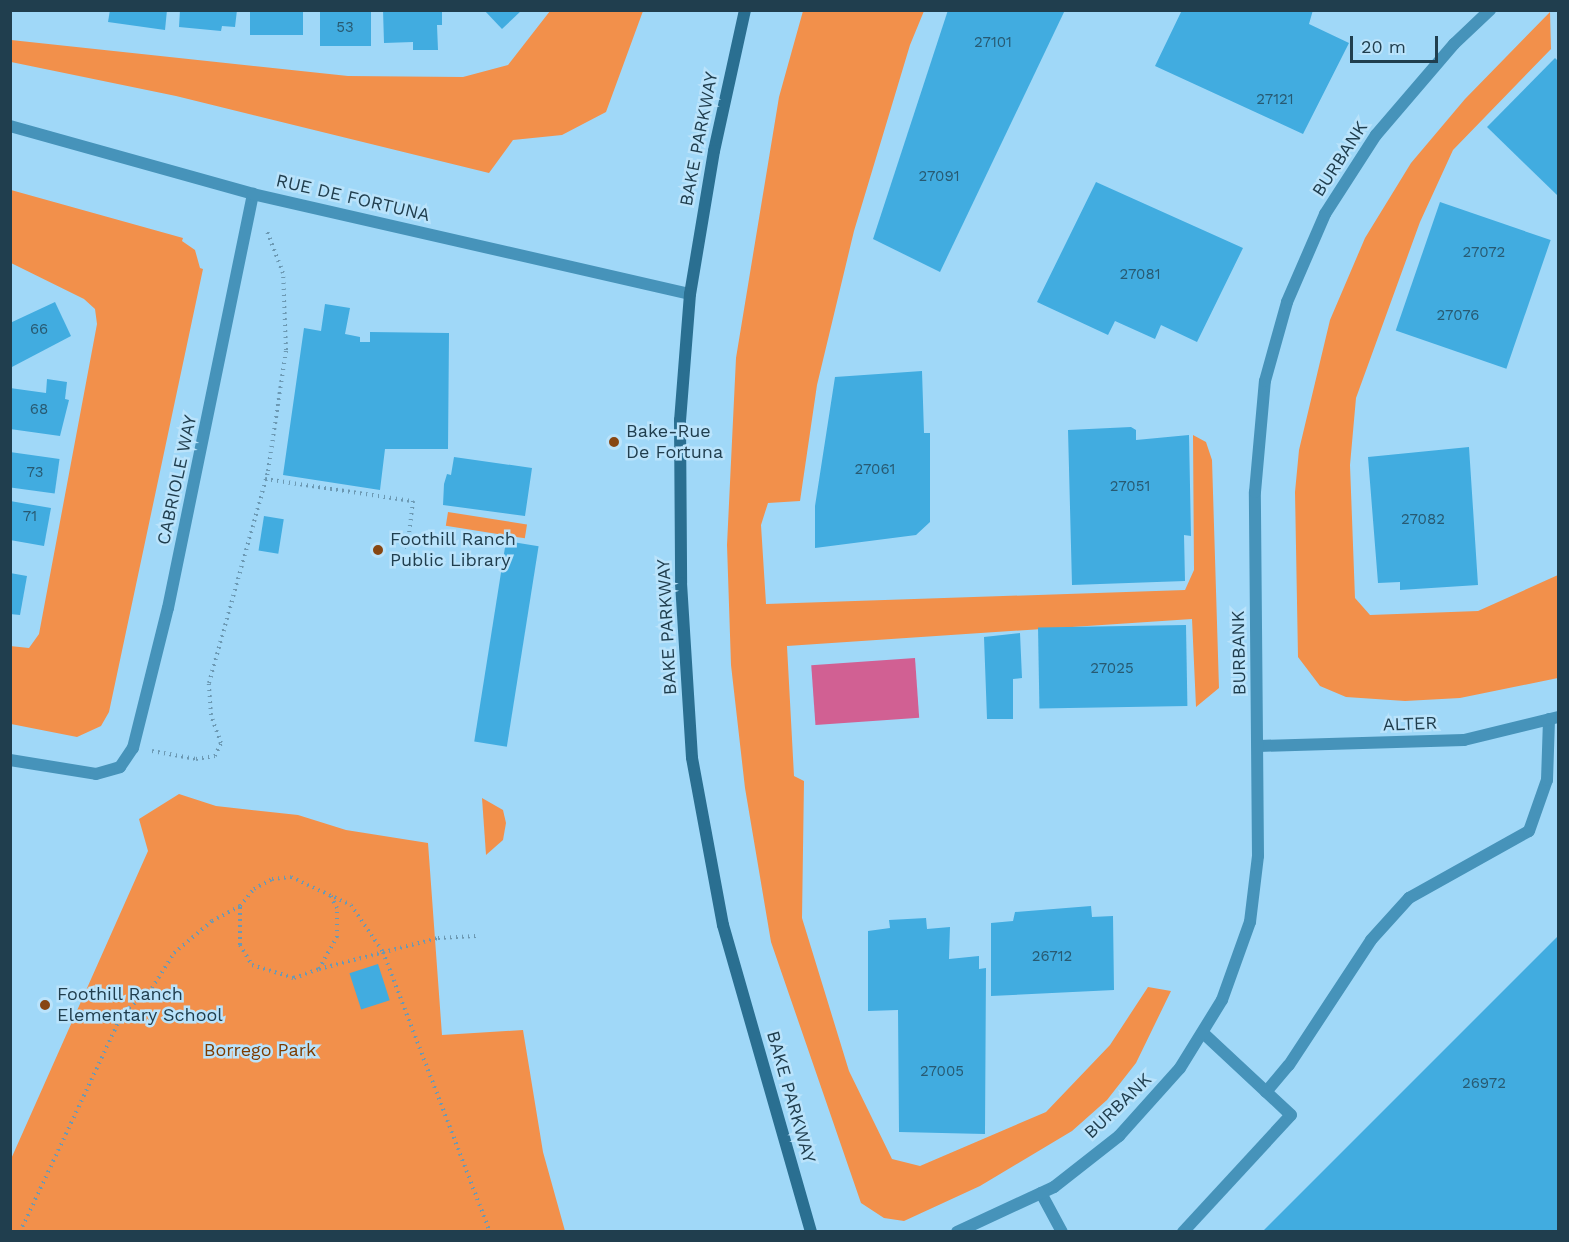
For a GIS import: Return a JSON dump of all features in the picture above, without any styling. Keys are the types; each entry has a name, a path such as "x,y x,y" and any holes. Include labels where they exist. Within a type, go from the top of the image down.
{"main road":[{"name":"BAKE PARKWAY","path":"745,10 714,151 690,294 680,420 681,583 692,758 723,925 811,1232"}],"street":[{"name":"BURBANK","path":"957,1232 1041,1193 1119,1136 1156,1098 1203,1034 1238,964 1250,922 1258,855 1259,746 1255,492 1265,381 1287,302 1325,214 1376,135 1454,44 1490,10"},
{"name":"RUE DE FORTUNA","path":"10,126 253,194 690,294"},
{"name":"CABRIOLE WAY","path":"10,760 64,772 96,774 120,767 133,748 173,585 253,194"},
{"name":"ALTER","path":"1259,746 1464,740 1554,718"},
{"path":"1266,1092 1289,1065 1371,940 1409,898 1529,831 1548,780 1554,718"},
{"path":"1183,1232 1291,1115 1203,1034"},
{"path":"1041,1193 1062,1232"}],"path":[{"path":"133,748 196,759 215,756 221,743 211,715 209,683 265,479 286,350 283,273 253,194"},
{"path":"265,479 413,501 407,549"},
{"path":"20,1232 118,1023 152,988 174,953 212,921 240,906 254,889 272,879 291,877 351,905 383,952 490,1232"},
{"path":"319,969 337,938 337,908 329,893"},
{"path":"240,906 240,945 252,965 294,978 319,969 438,938 476,936"}],"green space":[{"path":"550,11 643,11 606,112 562,135 513,140 489,173 176,96 11,62 11,40 348,76 463,77 508,65"},
{"path":"803,11 924,11 910,45 854,231 817,385 800,501 768,503 761,525 766,604 1185,590 1194,570 1193,435 1206,442 1212,460 1219,688 1196,707 1192,619 787,646 794,776 804,781 802,918 849,1071 892,1159 920,1166 1046,1112 1110,1045 1148,987 1171,991 1136,1063 1107,1100 1072,1131 980,1186 904,1221 884,1218 861,1203 771,942 745,788 731,665 727,545 736,358 779,97"},
{"path":"1550,12 1551,49 1453,150 1420,222 1356,398 1350,465 1355,598 1370,615 1478,611 1558,575 1558,678 1460,698 1405,701 1346,697 1320,686 1298,657 1295,492 1299,450 1330,320 1365,238 1411,163 1465,99"},
{"path":"11,190 183,238 182,241 195,250 200,268 203,269 109,712 101,726 77,737 11,724 10,646 29,648 39,634 97,324 95,309 84,299 11,263"},
{"path":"448,512 527,525 525,538 446,526"},
{"name":"Borrego Park","path":"179,794 216,806 298,815 346,830 428,843 442,1035 523,1030 543,1152 565,1231 11,1232 11,1159 148,851 139,819"},
{"path":"482,798 503,810 506,823 503,840 486,855"}],"shaded area":[{"path":"915,658 919,718 815,725 811,665"}],"building":[{"path":"110,10 167,10 165,30 108,22"},
{"path":"180,10 237,10 235,27 222,26 221,31 179,27"},
{"path":"250,10 303,10 303,35 250,35"},
{"path":"320,10 371,10 371,46 320,46"},
{"path":"383,10 442,10 442,25 437,25 438,50 413,50 413,42 384,43"},
{"path":"484,10 522,10 502,29"},
{"path":"948,10 1065,10 940,272 873,239"},
{"path":"1182,10 1313,10 1309,24 1349,43 1303,134 1155,66"},
{"path":"1555,58 1558,61 1558,196 1487,127"},
{"path":"1096,182 1243,248 1197,342 1161,325 1155,339 1115,321 1108,335 1037,302"},
{"path":"1440,202 1551,240 1506,369 1396,331"},
{"path":"55,302 71,336 10,368 10,323"},
{"path":"325,304 350,308 345,334 360,337 360,342 370,342 370,332 449,333 448,449 385,449 380,490 283,475 304,328 321,331"},
{"path":"922,371 924,433 930,433 930,522 916,535 815,548 815,506 835,377"},
{"path":"47,379 67,382 65,399 69,400 60,436 10,429 10,388 46,393"},
{"path":"1131,427 1136,430 1136,440 1189,435 1191,536 1184,535 1185,581 1072,585 1068,430"},
{"path":"1469,447 1478,585 1400,590 1400,582 1378,583 1368,457"},
{"path":"10,452 60,459 55,494 10,487"},
{"path":"454,457 532,468 525,516 443,505 444,484 447,474 451,475"},
{"path":"10,501 51,508 44,546 10,540"},
{"path":"264,516 284,519 278,554 259,551"},
{"path":"506,541 539,546 507,747 474,742"},
{"path":"10,573 27,576 20,615 10,614"},
{"path":"1186,625 1187,706 1039,709 1038,628"},
{"path":"1020,633 1022,678 1013,679 1013,719 987,719 984,637"},
{"path":"1091,906 1092,917 1113,916 1114,990 991,996 991,923 1013,921 1015,912"},
{"path":"926,918 927,929 950,927 949,959 979,956 979,969 986,968 985,1134 899,1132 898,1010 868,1011 868,931 890,928 889,920"},
{"path":"1558,936 1558,1232 1262,1232"},
{"path":"378,964 390,1000 361,1009 349,973"}],"place":[{"name":"Bake-Rue De Fortuna","path":"614,442"},
{"name":"Foothill Ranch Public Library","path":"378,550"},
{"name":"Foothill Ranch Elementary School","path":"45,1005"}]}
